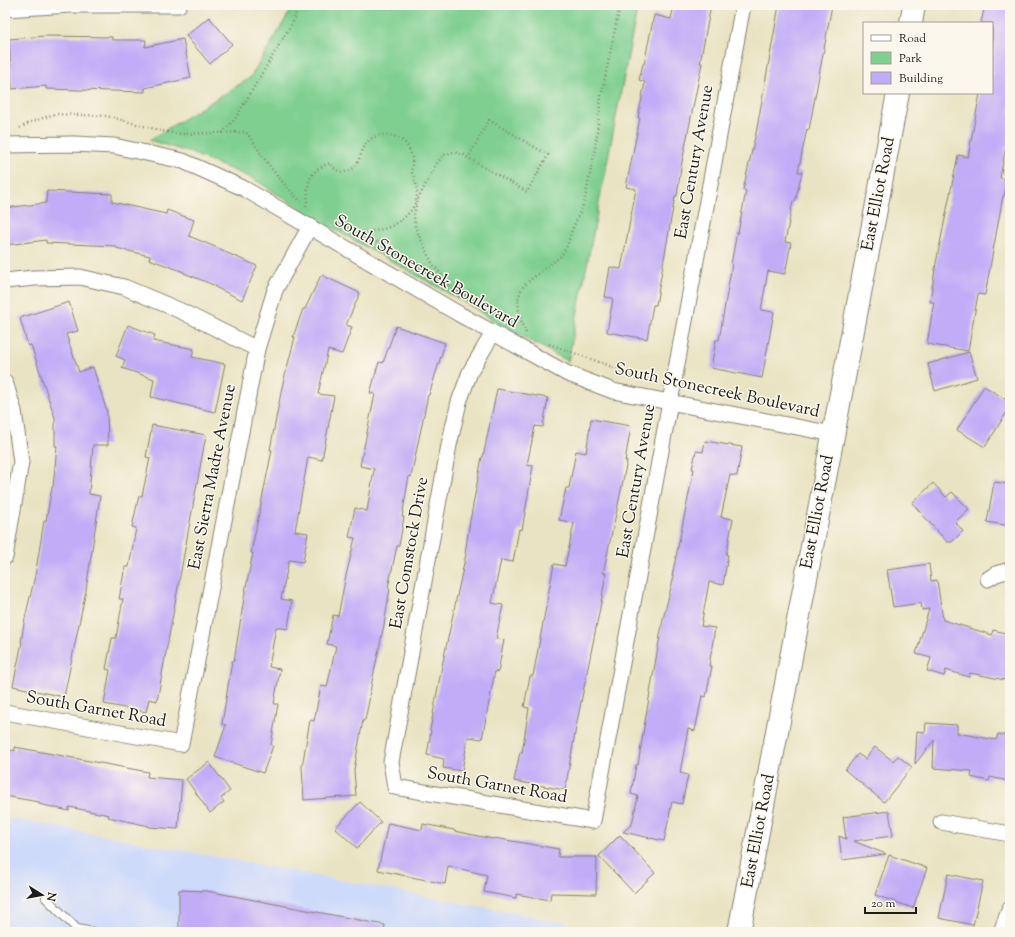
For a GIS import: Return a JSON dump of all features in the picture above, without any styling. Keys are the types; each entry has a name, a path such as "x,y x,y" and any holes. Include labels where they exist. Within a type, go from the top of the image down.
{"main road":[{"path":"911,22 914,5"},
{"name":"East Elliot Road","path":"739,932 898,94"}],"street":[{"path":"5,9 70,5 179,5"},
{"name":"East Century Avenue","path":"593,822 743,5"},
{"name":"South Stonecreek Boulevard","path":"5,145 58,144 114,146 183,161 243,188 310,226 374,266 566,373 613,391 833,434"},
{"name":"East Sierra Madre Avenue","path":"181,744 257,349 275,290 310,226"},
{"path":"5,280 80,277 124,287 181,311 257,349"},
{"name":"East Comstock Drive","path":"395,787 391,762 449,445 459,402 470,372 493,333"},
{"path":"5,382 14,411 21,462 5,557"},
{"path":"988,579 996,574 1010,570"},
{"name":"South Garnet Road","path":"5,712 181,744"},
{"name":"South Garnet Road","path":"395,787 593,822"},
{"path":"941,822 1010,834"},
{"path":"1001,932 1010,908"}],"lane":[{"path":"46,898 76,929 93,932"}],"path":[{"path":"222,134 235,119 294,20 298,5"},
{"path":"531,353 527,335 519,315 518,299 522,288 561,256 568,246 572,230 584,203 595,150 601,97 620,5"},
{"path":"361,233 381,230 395,225 410,212 437,163 444,155 454,152 463,154 468,158 527,192 548,155 489,120 468,158"},
{"path":"306,207 310,179 314,171 330,163 337,170 342,172 348,171 357,164 362,150 367,142 374,137 392,135 400,139 410,150 412,164 411,171 417,190 417,201 414,215 415,227 433,265 452,287"}],"shaded area":[{"path":"5,817 615,932 5,932"}],"green space":[{"path":"290,5 638,5 568,361 499,324 468,304 318,220 254,179 191,153 149,140 250,78 291,10"}],"building":[{"path":"674,5 711,5 700,63 702,63 681,167 677,196 675,196 656,305 653,305 647,339 607,332 613,298 605,297 610,267 621,269 636,189 626,187 640,118 638,118 645,82 639,80 644,64 654,15 671,19"},
{"path":"779,5 832,5 809,130 807,129 798,172 802,172 795,202 793,201 785,242 791,243 785,274 768,271 761,310 774,312 762,378 711,368 716,340 719,340 731,264 746,191 743,190 757,128"},
{"path":"985,5 1010,7 1010,146 1006,146 1000,178 1007,179 985,295 978,294 968,351 927,344 934,302 930,302 936,263 958,155 968,157 980,94 993,94 993,22 981,22"},
{"path":"209,17 232,44 210,64 186,36"},
{"path":"46,36 112,37 112,40 146,40 145,47 183,39 191,78 145,88 145,92 46,89 46,86 12,89 9,39"},
{"path":"47,191 112,194 112,202 166,214 167,210 194,220 189,236 257,266 242,300 215,287 216,286 149,259 150,256 116,248 116,246 46,243 46,240 6,245 5,208 46,203"},
{"path":"321,275 360,293 346,325 352,327 342,354 328,350 318,394 334,396 322,460 308,457 295,531 308,533 303,562 289,560 281,599 292,601 288,629 276,627 269,667 280,669 274,704 278,704 271,745 273,746 263,773 215,757 226,725 222,724 232,661 234,661 253,553 251,553 272,450 270,450 282,387 295,337 293,337 303,309 305,309"},
{"path":"69,302 78,331 66,334 79,372 93,367 107,412 108,445 93,445 89,494 100,496 86,590 64,697 13,686 22,642 25,618 35,576 44,521 46,521 53,487 57,446 55,446 55,418 31,345 28,346 20,318"},
{"path":"128,325 155,335 153,341 194,349 192,357 225,364 215,412 151,397 154,379 122,368 125,360 116,356"},
{"path":"396,326 445,343 428,395 411,477 409,476 399,546 397,546 388,588 390,588 384,625 365,720 363,720 354,770 356,796 304,800 302,767 310,720 314,721 321,686 327,687 336,646 327,644 333,615 338,616 355,538 349,537 355,508 367,511 374,469 360,466 375,394 370,393 379,362 383,363"},
{"path":"969,352 977,378 935,391 928,364"},
{"path":"984,386 1010,402 1010,407 985,447 957,430"},
{"path":"497,389 548,398 543,427 535,426 527,465 533,466 522,530 519,529 513,562 501,560 492,603 503,605 496,639 504,640 498,672 495,671 482,739 468,737 462,771 443,768 444,759 427,755 442,666 466,554 470,521 482,457"},
{"path":"591,419 631,426 625,461 627,461 603,573 606,573 601,603 565,790 514,781 520,752 522,752 529,708 524,707 530,676 533,676 554,564 565,566 574,523 559,520 566,488 569,488 576,451 586,453"},
{"path":"152,425 206,435 157,701 149,699 146,712 104,704 110,670 106,669 112,638 116,638 123,599 119,599 125,567 129,567 136,528 132,527 139,496 142,496 150,458 146,457"},
{"path":"705,441 742,447 737,476 730,475 721,517 733,519 726,555 728,555 723,585 709,582 701,626 715,628 709,666 712,666 706,697 702,696 695,731 688,729 680,773 688,775 682,804 672,802 664,841 623,832 632,824 638,796 631,794 636,765 638,765 663,619 674,576 672,576 694,469 692,469 696,451 703,452"},
{"path":"994,482 1010,484 1010,526 987,522"},
{"path":"933,483 946,497 952,492 969,509 955,522 963,531 952,542 947,542 912,503"},
{"path":"929,564 931,581 937,580 943,620 992,635 993,630 1010,634 1010,681 970,673 969,677 946,670 944,676 927,671 931,658 916,654 929,609 922,610 921,603 893,607 887,570"},
{"path":"926,723 957,725 957,733 996,740 998,734 1010,736 1010,773 1008,781 990,777 989,781 971,777 972,771 933,768 934,740 915,764 917,731 925,732"},
{"path":"15,747 148,772 147,777 182,780 178,829 149,827 108,817 109,815 69,807 69,811 39,804 39,802 5,796 5,749 15,751"},
{"path":"875,747 893,761 898,756 912,767 884,802 845,770 858,754 865,759"},
{"path":"209,762 230,791 221,798 224,802 210,813 186,779"},
{"path":"360,802 381,822 357,848 335,828"},
{"path":"889,811 893,836 853,841 886,854 842,860 839,836 846,839 843,817"},
{"path":"388,823 422,830 423,824 493,839 559,849 558,857 597,857 596,894 551,893 550,900 516,894 516,898 484,892 487,875 448,866 445,884 378,870"},
{"path":"620,835 655,873 634,893 599,856"},
{"path":"889,855 927,868 913,908 875,895"},
{"path":"948,874 983,881 973,925 939,918"},
{"path":"179,890 207,891 385,925 384,932 194,932 179,929"}]}
